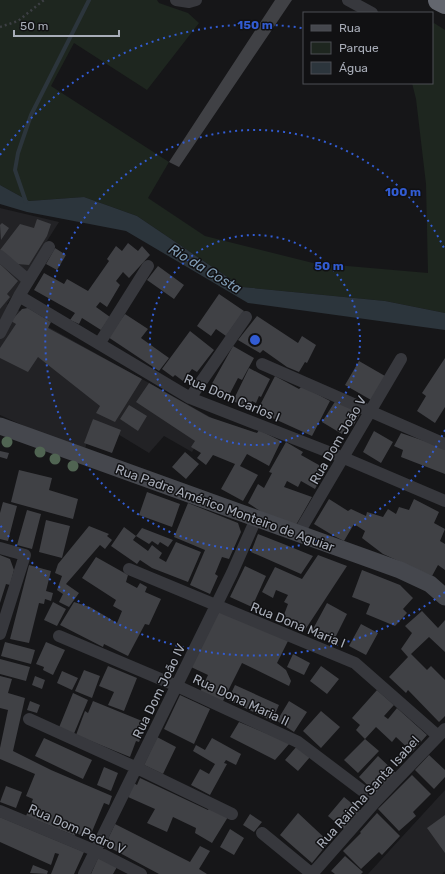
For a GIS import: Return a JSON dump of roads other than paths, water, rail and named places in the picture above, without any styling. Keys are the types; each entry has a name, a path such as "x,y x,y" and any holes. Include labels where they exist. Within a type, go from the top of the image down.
{"highway":[{"path":"439,0 445,3"}],"street":[{"path":"176,0 189,2 196,0"},
{"path":"348,0 370,12"},
{"path":"0,333 28,280 49,247"},
{"path":"0,256 28,280"},
{"path":"99,344 148,266"},
{"name":"Rua Dom Carlos I","path":"19,296 190,398 344,458 445,501"},
{"path":"190,398 246,317"},
{"name":"Rua Dom João V","path":"298,534 401,359"},
{"path":"262,364 445,444"},
{"name":"Rua Padre Américo Monteiro de Aguiar","path":"0,426 400,570 430,584 445,597"},
{"name":"Rua Dom João IV","path":"84,874 216,606 256,519"},
{"path":"0,548 25,555 0,634"},
{"name":"Rua Dona Maria I","path":"129,569 355,663 442,733"},
{"name":"Rua Dona Maria II","path":"60,636 177,686 298,742 376,801"},
{"path":"29,719 137,768 232,814"},
{"name":"Rua Rainha Santa Isabel","path":"312,874 376,801 442,733"},
{"name":"Rua Dom Pedro V","path":"0,811 96,851 141,874"},
{"path":"262,833 312,874"}],"water":[{"name":"Rio da Costa","path":"0,185 29,201 84,197 137,216 242,287 385,301 445,313 445,330 248,303 126,231 27,212 0,204"}],"waterway":[{"path":"26,202 15,170 18,153 31,115 89,0"}]}
